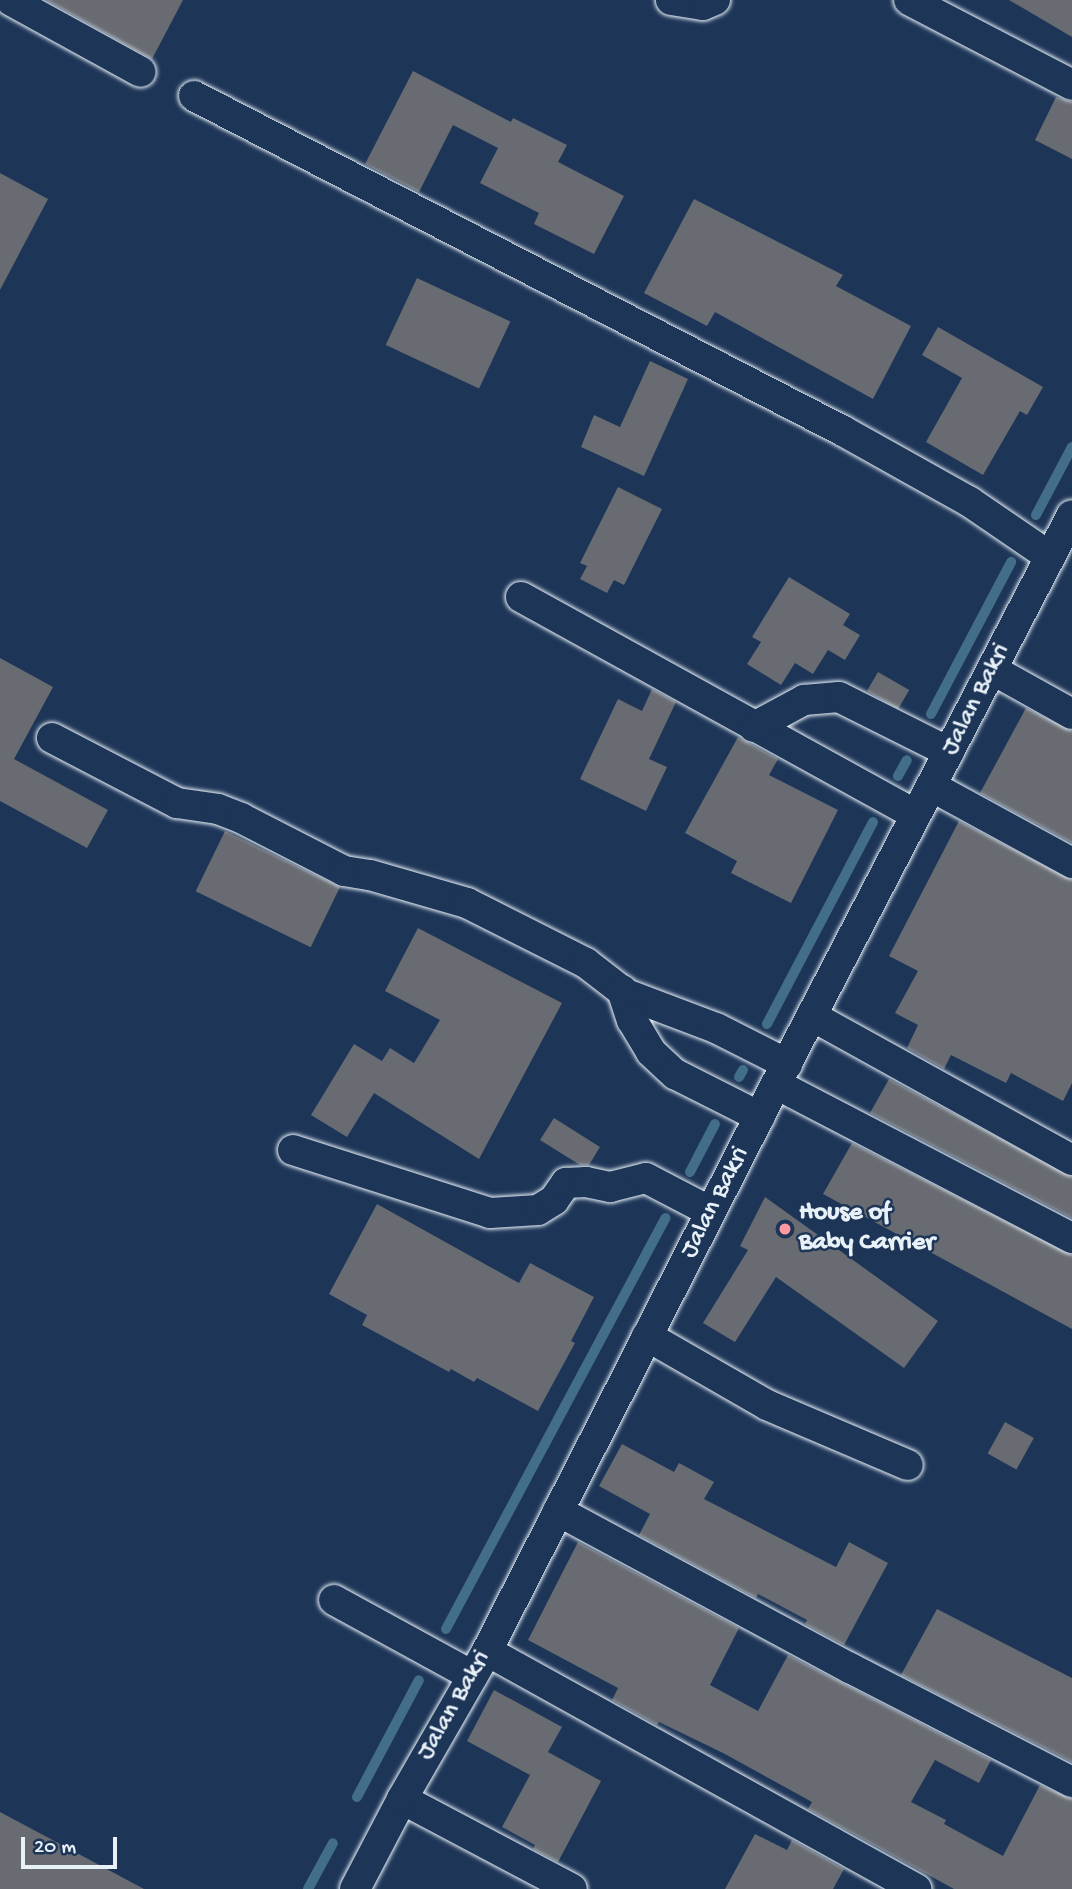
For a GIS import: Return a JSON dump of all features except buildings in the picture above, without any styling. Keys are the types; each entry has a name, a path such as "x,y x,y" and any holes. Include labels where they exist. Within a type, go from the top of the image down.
{"street":[{"path":"10,0 141,72"},
{"path":"671,0 703,5 715,0"},
{"path":"909,0 1072,85"},
{"path":"194,96 843,431 970,502 1049,556"},
{"name":"Jalan Bakri","path":"355,1889 402,1799 480,1664 1072,515"},
{"path":"521,597 916,816"},
{"path":"993,670 1072,714"},
{"path":"754,727 804,700 839,697 949,752"},
{"path":"52,738 177,803 218,809 241,818 344,872 370,875 467,902 586,963 622,990 716,1028 782,1074 1072,1238"},
{"path":"931,786 1072,863"},
{"path":"622,990 632,1020 651,1052 674,1074 760,1117"},
{"path":"813,1016 1072,1160"},
{"path":"293,1150 490,1213 538,1210 554,1200 566,1183 610,1187 646,1178 711,1212"},
{"path":"647,1336 768,1405 908,1465"},
{"path":"558,1510 850,1668 1072,1782"},
{"path":"334,1600 480,1664 916,1889"},
{"path":"402,1799 572,1889"}],"waterway":[{"path":"1036,515 1072,447"},
{"path":"931,714 1011,562"},
{"path":"898,776 907,760"},
{"path":"767,1024 873,822"},
{"path":"739,1077 743,1070"},
{"path":"690,1172 715,1124"},
{"path":"446,1629 665,1218"},
{"path":"357,1797 419,1680"},
{"path":"308,1889 333,1843"}],"place":[{"name":"House of Baby Carrier","path":"785,1229"}]}
